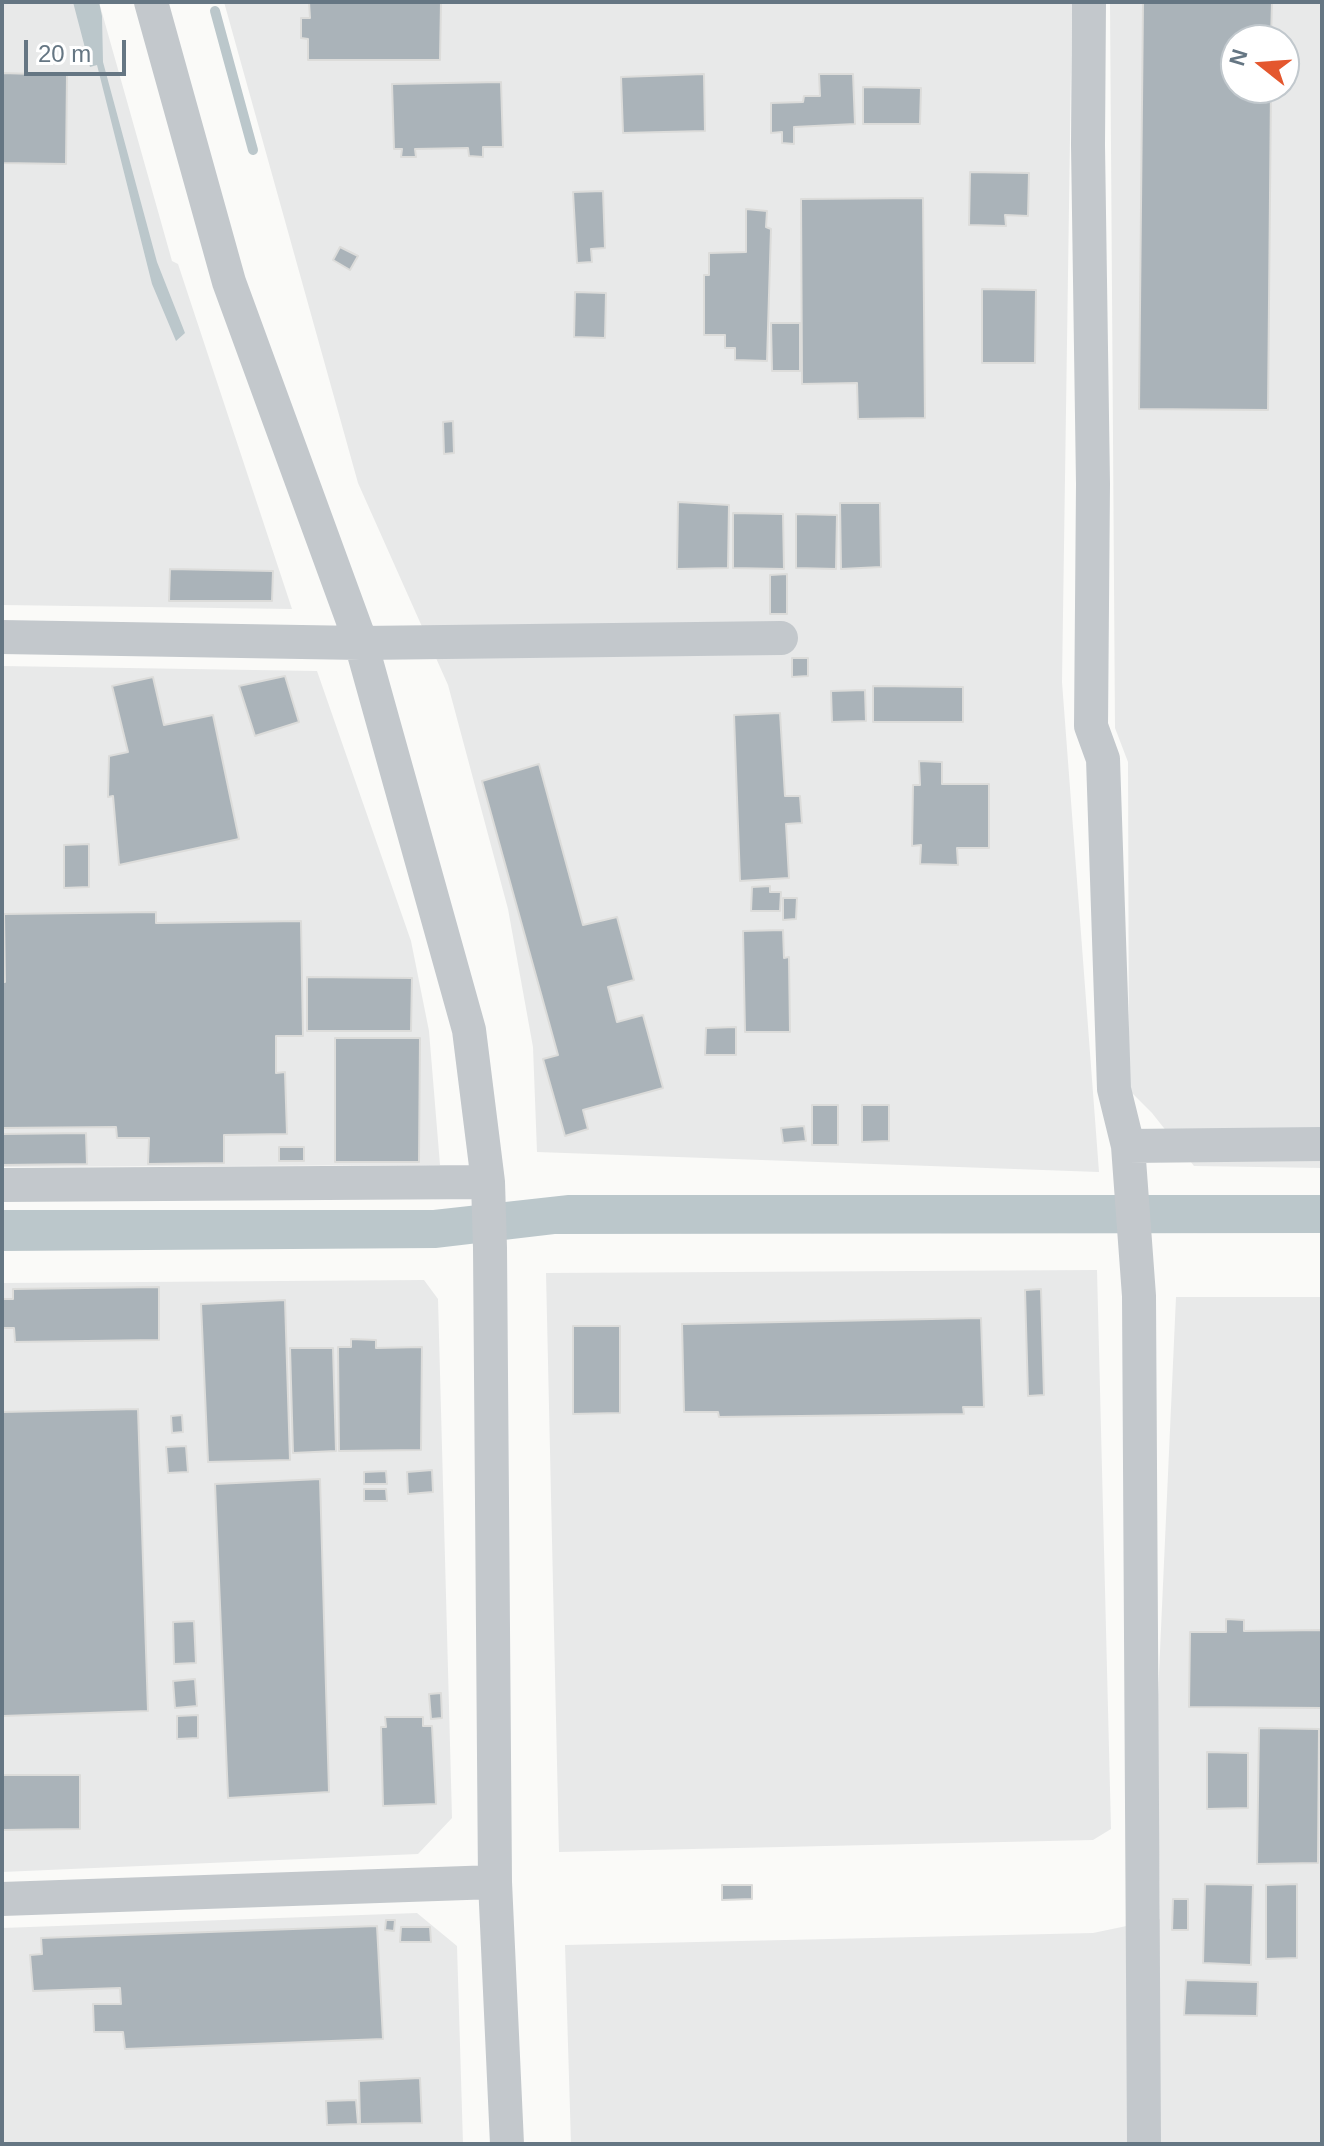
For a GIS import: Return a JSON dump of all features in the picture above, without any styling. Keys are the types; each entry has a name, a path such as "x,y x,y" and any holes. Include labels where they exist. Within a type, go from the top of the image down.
{"street":[{"path":"151,2 229,282 361,643 469,1030 488,1191 490,1248 495,1882 507,2144"},
{"path":"1089,2 1093,484 1091,726 1103,759 1114,1089 1128,1146 1139,1296 1144,2144"},
{"path":"2,637 361,643 781,638"},
{"path":"1128,1146 1322,1144"},
{"path":"2,1185 488,1191"},
{"path":"2,1899 495,1882"}],"shaded area":[{"path":"2,2 99,2 172,261 178,264 292,609 2,605"},
{"path":"73,2 99,2 103,62 157,262 185,333 176,341 152,284 97,65 90,67"},
{"path":"224,2 1072,2 1062,682 1099,1172 537,1152 533,1047 508,909 448,685 358,483"},
{"path":"1110,2 1322,2 1322,1168 1194,1166 1152,1113 1129,1090 1128,762 1115,728"},
{"path":"2,666 317,671 411,941 429,1031 440,1165 2,1167"},
{"path":"568,1195 1322,1195 1322,1233 555,1234 436,1248 2,1251 2,1210 433,1210"},
{"path":"1097,1270 1111,1829 1093,1840 559,1852 546,1273"},
{"path":"424,1280 438,1299 452,1818 418,1854 2,1872 2,1283"},
{"path":"1176,1297 1322,1297 1322,2144 571,2144 565,1945 1093,1933 1160,1919 1157,1717"},
{"path":"417,1913 457,1946 463,2144 2,2144 2,1928"}],"building":[{"path":"309,2 441,2 440,60 308,60 308,39 301,38 301,18 310,18"},
{"path":"1143,2 1272,2 1271,24 1220,24 1220,104 1271,104 1268,410 1139,409"},
{"path":"2,73 67,75 66,164 2,163"},
{"path":"704,74 705,131 623,133 621,77"},
{"path":"819,74 853,74 855,124 794,127 794,144 782,143 782,132 771,133 771,103 803,102 804,96 820,96"},
{"path":"501,82 503,147 483,147 483,157 469,156 468,148 415,149 416,157 401,157 402,149 394,149 392,84"},
{"path":"863,87 921,88 920,124 863,124"},
{"path":"970,172 1029,173 1028,216 1005,215 1006,226 969,225"},
{"path":"603,191 605,248 591,249 592,262 577,263 573,192"},
{"path":"923,198 925,418 858,419 857,383 802,384 801,199"},
{"path":"746,209 767,211 766,227 771,229 767,361 735,360 735,348 725,348 725,335 704,335 704,275 709,275 709,253 746,252"},
{"path":"340,247 358,256 350,270 333,260"},
{"path":"982,289 1036,290 1035,363 982,363"},
{"path":"575,292 606,293 605,338 574,337"},
{"path":"771,323 800,323 800,371 772,371"},
{"path":"453,421 454,453 444,454 443,422"},
{"path":"678,502 729,505 728,568 677,569"},
{"path":"840,503 880,503 881,567 841,569"},
{"path":"733,513 783,514 784,569 733,568"},
{"path":"796,514 837,515 836,569 796,568"},
{"path":"170,569 273,571 272,601 169,601"},
{"path":"787,574 787,614 770,614 770,575"},
{"path":"792,658 808,658 808,676 792,677"},
{"path":"285,676 299,722 255,736 239,686"},
{"path":"153,677 164,725 213,715 239,839 119,865 113,796 108,797 109,756 128,752 112,686"},
{"path":"873,686 963,687 963,722 873,722"},
{"path":"865,690 866,721 832,722 831,691"},
{"path":"780,713 785,796 800,796 802,823 786,824 789,878 740,881 734,715"},
{"path":"919,761 942,762 942,784 989,784 989,848 957,848 958,865 920,864 921,845 912,846 913,785 920,785"},
{"path":"539,764 583,925 617,917 634,980 608,987 617,1022 643,1015 663,1088 583,1110 588,1129 565,1136 543,1059 558,1055 482,781"},
{"path":"89,844 89,887 64,888 64,845"},
{"path":"770,886 770,892 781,892 780,911 751,911 752,887"},
{"path":"783,898 797,898 796,919 783,920"},
{"path":"156,912 156,923 301,921 303,1036 276,1036 276,1073 285,1072 287,1134 224,1135 224,1163 148,1164 149,1138 117,1138 116,1127 2,1128 4,914"},
{"path":"783,930 784,958 789,957 790,1032 745,1032 743,931"},
{"path":"307,977 412,978 411,1031 307,1031"},
{"path":"736,1027 736,1055 705,1055 706,1028"},
{"path":"335,1038 420,1038 419,1162 335,1162"},
{"path":"812,1105 838,1105 838,1145 812,1145"},
{"path":"862,1105 889,1105 889,1141 862,1142"},
{"path":"804,1126 806,1141 783,1143 781,1128"},
{"path":"86,1133 87,1164 2,1165 2,1134"},
{"path":"279,1147 304,1147 304,1161 279,1161"},
{"path":"159,1287 159,1340 15,1342 14,1328 2,1328 2,1299 13,1299 13,1289"},
{"path":"1041,1289 1044,1395 1028,1396 1025,1290"},
{"path":"285,1300 290,1460 208,1462 201,1304"},
{"path":"981,1318 984,1407 963,1407 964,1414 719,1417 718,1412 684,1412 682,1324"},
{"path":"573,1326 620,1326 620,1413 573,1414"},
{"path":"351,1339 376,1340 376,1348 422,1347 421,1450 339,1451 338,1347 351,1347"},
{"path":"290,1348 333,1348 336,1451 293,1453"},
{"path":"138,1409 148,1711 3,1716 2,1412"},
{"path":"182,1415 183,1432 172,1433 171,1416"},
{"path":"186,1446 188,1472 168,1473 166,1447"},
{"path":"432,1470 433,1492 408,1494 407,1472"},
{"path":"386,1471 387,1484 364,1484 364,1472"},
{"path":"320,1479 329,1792 228,1798 215,1484"},
{"path":"364,1489 386,1489 387,1501 364,1501"},
{"path":"1226,1619 1244,1620 1244,1631 1322,1630 1322,1708 1189,1707 1190,1632 1226,1632"},
{"path":"194,1621 196,1663 174,1664 173,1622"},
{"path":"195,1679 197,1706 175,1708 173,1681"},
{"path":"441,1693 442,1718 431,1719 429,1694"},
{"path":"198,1715 198,1738 177,1739 177,1716"},
{"path":"385,1717 423,1717 423,1726 432,1726 436,1804 383,1806 381,1727 386,1727"},
{"path":"1259,1728 1319,1729 1318,1863 1257,1864"},
{"path":"1207,1752 1248,1753 1248,1808 1207,1809"},
{"path":"2,1775 80,1775 80,1829 2,1830"},
{"path":"1205,1884 1253,1885 1251,1965 1203,1963"},
{"path":"1297,1884 1297,1958 1266,1959 1266,1885"},
{"path":"722,1885 752,1885 752,1899 722,1900"},
{"path":"1173,1899 1188,1899 1188,1930 1172,1930"},
{"path":"386,1920 395,1920 394,1931 385,1930"},
{"path":"377,1926 383,2039 125,2049 123,2032 94,2032 93,2004 121,2004 120,1988 33,1991 30,1955 42,1954 41,1938"},
{"path":"401,1927 430,1927 431,1942 400,1942"},
{"path":"1186,1980 1258,1982 1257,2016 1184,2015"},
{"path":"420,2078 422,2123 360,2124 359,2081"},
{"path":"356,2100 358,2124 327,2125 326,2101"}],"waterway":[{"path":"215,11 253,150"}]}
